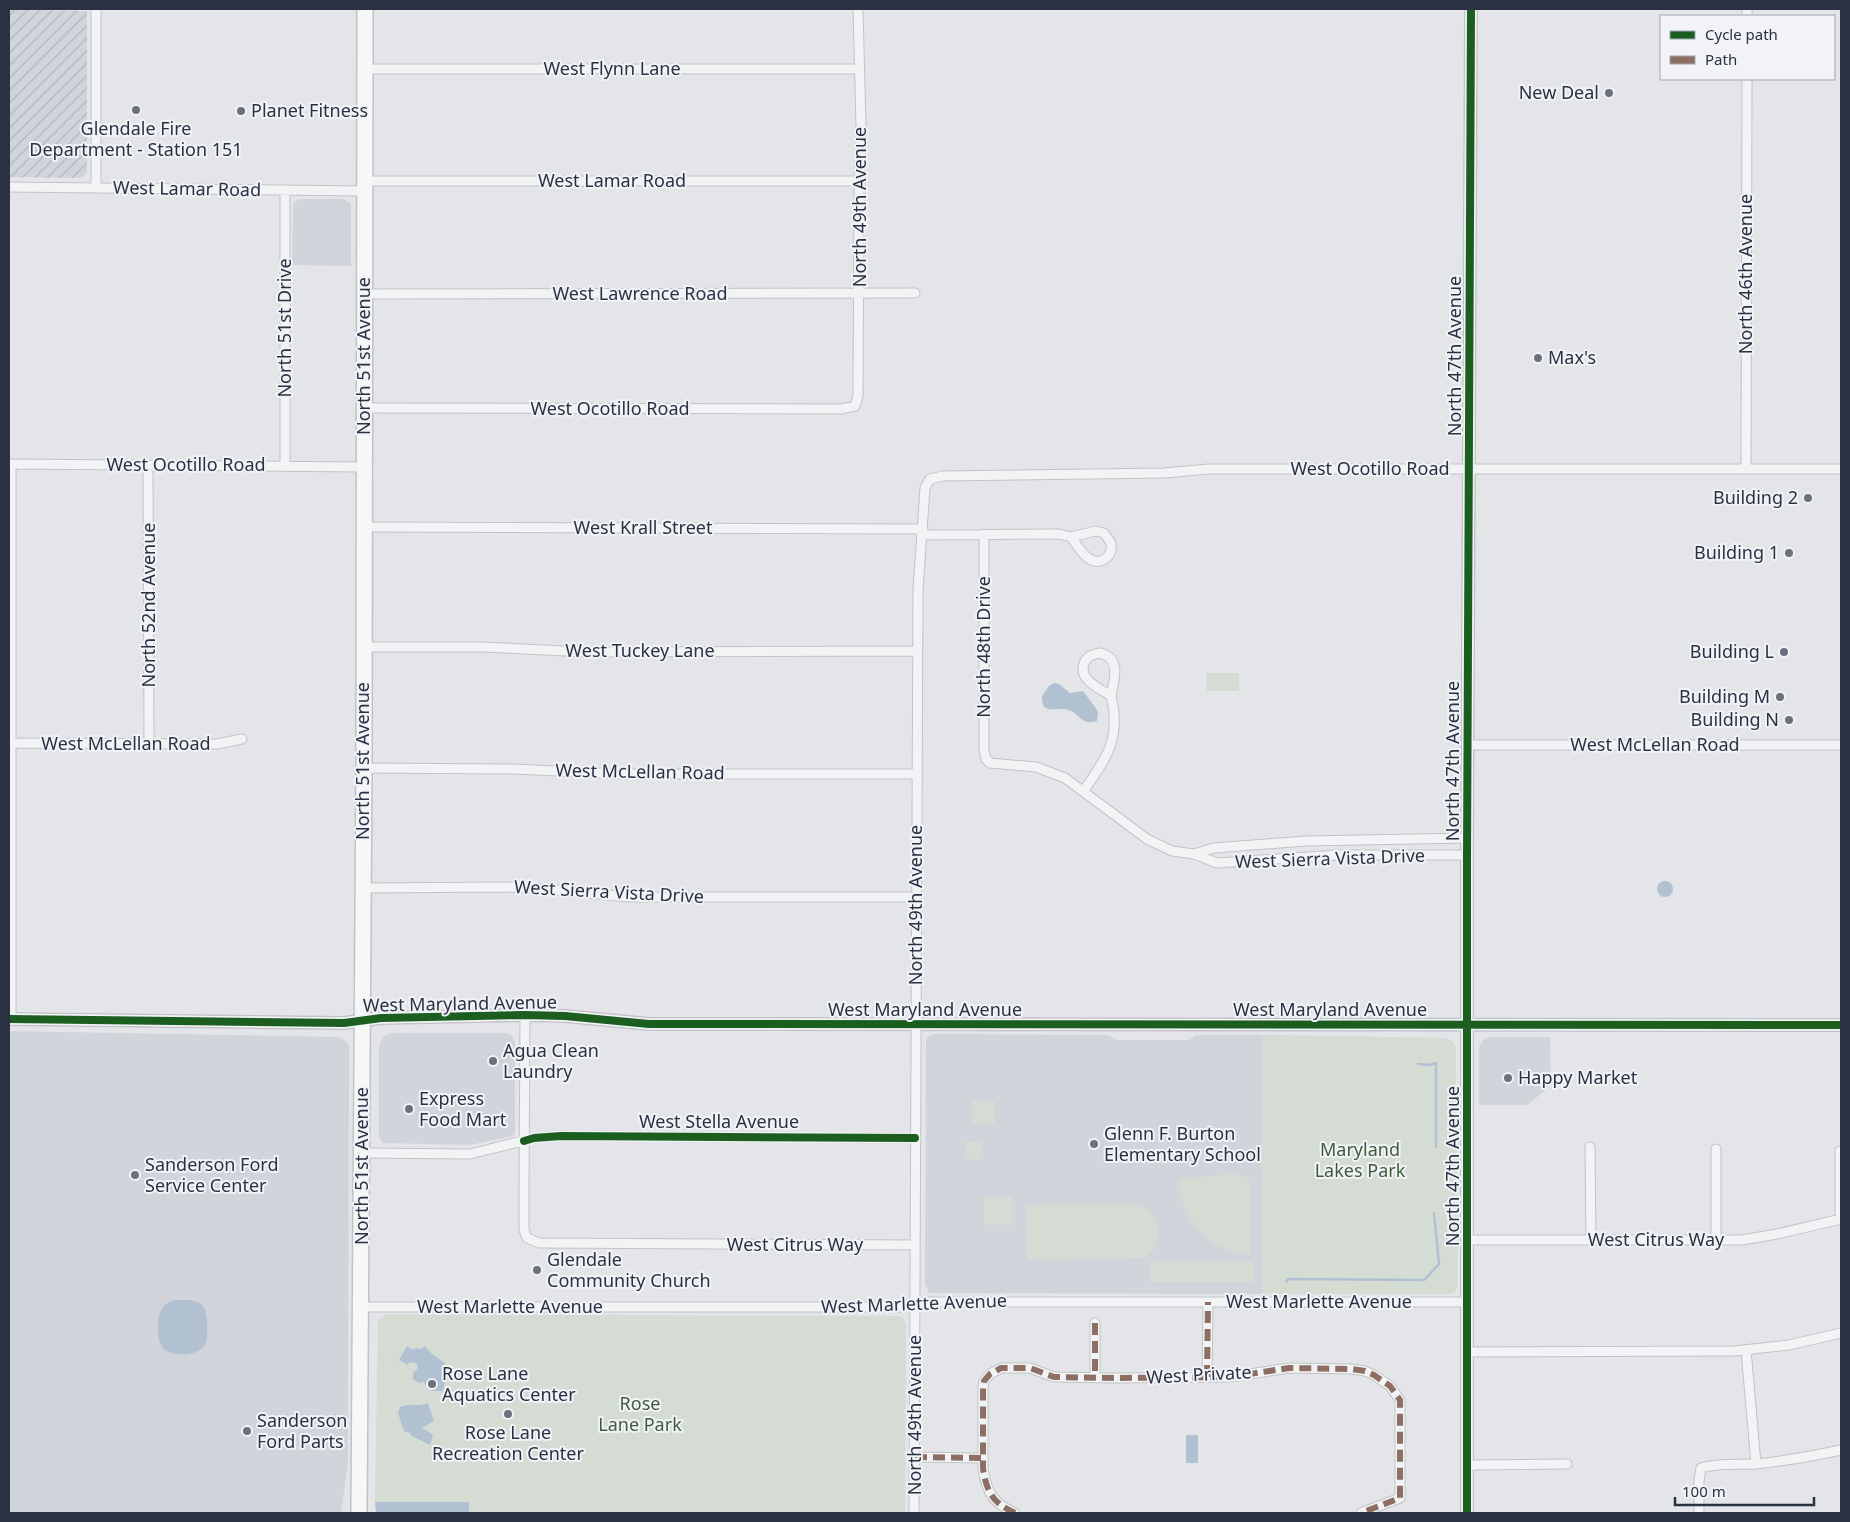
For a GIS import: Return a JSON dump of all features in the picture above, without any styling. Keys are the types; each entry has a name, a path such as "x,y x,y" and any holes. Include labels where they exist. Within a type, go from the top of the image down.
{"main road":[{"name":"North 51st Avenue","path":"359,1513 364,768 365,9"}],"street":[{"path":"96,9 96,188"},
{"name":"North 49th Avenue","path":"855,406 858,396 861,126 858,9"},
{"name":"North 47th Avenue","path":"1467,1513 1467,855 1472,9"},
{"name":"West Flynn Lane","path":"365,69 859,69"},
{"name":"North 46th Avenue","path":"1746,469 1747,80"},
{"name":"West Lamar Road","path":"9,187 285,190 364,186 859,181"},
{"name":"North 51st Drive","path":"285,190 285,466"},
{"name":"West Lawrence Road","path":"364,294 915,293"},
{"name":"West Ocotillo Road","path":"364,408 841,409 855,406"},
{"path":"10,464 10,1019"},
{"name":"West Ocotillo Road","path":"10,464 363,466"},
{"name":"North 52nd Avenue","path":"148,465 149,744"},
{"name":"West Ocotillo Road","path":"930,479 943,476 1164,473 1209,469 1841,469"},
{"name":"North 49th Avenue","path":"914,1513 918,590 925,488 930,479"},
{"name":"West Krall Street","path":"364,527 922,532 1059,534 1071,537"},
{"name":"North 48th Drive","path":"984,534 984,750 986,759"},
{"name":"West Tuckey Lane","path":"363,647 484,647 586,652 918,650"},
{"path":"1084,790 1103,764 1113,739 1115,721 1111,696 1114,664 1105,654 1089,656 1084,664 1084,674 1088,681 1111,696"},
{"name":"West McLellan Road","path":"10,744 218,744 242,739"},
{"name":"West McLellan Road","path":"1469,744 1841,745"},
{"name":"West Sierra Vista Drive","path":"986,759 996,764 1045,769 1065,778 1084,790 1147,839 1172,851 1194,854 1218,863 1338,855 1467,855"},
{"name":"West McLellan Road","path":"364,768 514,769 630,774 917,774"},
{"name":"West Sierra Vista Drive","path":"1194,854 1214,848 1306,841 1468,838"},
{"name":"West Sierra Vista Drive","path":"363,888 506,887 629,897 916,897"},
{"path":"524,1141 525,1015"},
{"name":"West Maryland Avenue","path":"10,1019 344,1023 381,1018 525,1015 565,1016 649,1024 1841,1025"},
{"name":"West Stella Avenue","path":"362,1153 470,1154 524,1141 561,1136 915,1138"},
{"name":"West Citrus Way","path":"524,1141 524,1230 527,1238 539,1244 915,1246"},
{"path":"1590,1147 1591,1240"},
{"path":"1716,1148 1716,1240"},
{"path":"1840,1152 1841,1219"},
{"name":"West Citrus Way","path":"1468,1240 1742,1240 1841,1219"},
{"name":"West Marlette Avenue","path":"361,1307 900,1307 915,1303 932,1302 1467,1302"},
{"path":"1207,1377 1208,1302"},
{"path":"1095,1323 1095,1377"},
{"path":"1467,1352 1708,1352 1789,1345 1841,1333"},
{"path":"1746,1350 1756,1464"},
{"name":"West Private","path":"982,1458 984,1381 990,1374 1001,1368 1030,1368 1054,1377 1230,1377 1277,1368 1358,1369 1374,1375 1390,1386 1400,1400 1400,1498 1361,1513"},
{"path":"1699,1513 1701,1468 1712,1464 1756,1464 1841,1450"},
{"path":"915,1457 982,1458 987,1487 1000,1506 1015,1513"},
{"path":"1467,1464 1567,1464"}],"shaded area":[{"path":"9,10 87,11 87,171 84,176 79,178 9,177"},
{"path":"299,199 344,199 349,202 351,205 351,266 292,265 293,206"},
{"path":"9,1031 339,1037 347,1042 349,1047 348,1463 341,1513 9,1513"},
{"path":"395,1033 507,1033 511,1035 515,1042 515,1134 470,1145 382,1143 379,1136 379,1045 384,1036"},
{"name":"Glenn F. Burton Elementary School","path":"935,1034 1108,1035 1116,1040 1189,1040 1196,1035 1262,1035 1262,1294 929,1293 925,1284 926,1041 927,1037"},
{"path":"1489,1037 1550,1037 1551,1085 1528,1105 1479,1105 1479,1047 1484,1039"}],"green space":[{"path":"1206,673 1239,673 1239,691 1207,691"},
{"name":"Maryland Lakes Park","path":"1262,1035 1447,1038 1454,1043 1456,1049 1458,1228 1457,1287 1455,1292 1450,1294 1262,1294"},
{"path":"972,1101 995,1101 995,1124 972,1124"},
{"path":"965,1142 981,1142 981,1159 965,1159"},
{"path":"1233,1174 1245,1176 1250,1183 1250,1254 1235,1252 1222,1247 1199,1231 1184,1207 1180,1194 1178,1179"},
{"path":"984,1197 1012,1197 1013,1225 984,1225"},
{"path":"1134,1204 1147,1209 1156,1218 1158,1235 1156,1245 1144,1258 1027,1260 1026,1205"},
{"path":"1151,1261 1253,1261 1253,1282 1151,1282"},
{"name":"Rose Lane Park","path":"386,1314 899,1316 903,1318 906,1324 905,1513 469,1513 469,1502 375,1502 378,1320"}],"water":[{"path":"1054,683 1059,684 1070,693 1083,691 1098,712 1097,721 1084,721 1069,710 1047,709 1042,702 1042,696 1049,686"},
{"path":"1662,881 1668,881 1673,886 1671,895 1662,897 1657,892 1657,886"},
{"path":"174,1300 198,1302 205,1309 206,1342 204,1347 194,1353 174,1354 168,1352 159,1341 160,1313 164,1306"},
{"path":"407,1346 413,1350 416,1348 421,1349 425,1346 444,1363 451,1378 445,1381 443,1391 432,1391 423,1382 419,1383 413,1379 413,1373 418,1368 416,1363 409,1362 408,1365 399,1360"},
{"path":"428,1403 434,1421 422,1428 433,1435 430,1445 404,1431 398,1413 400,1407 403,1406"},
{"path":"1186,1435 1198,1435 1198,1463 1186,1463"},
{"path":"375,1502 469,1502 469,1513 376,1513"}],"waterway":[{"path":"1418,1064 1429,1065 1436,1063 1436,1147"},
{"path":"1286,1282 1288,1279 1424,1280 1439,1264 1434,1213"}],"marked path":[{"path":"1207,1377 1208,1302"},
{"path":"1095,1323 1095,1377"},
{"path":"1015,1513 1001,1505 992,1496 983,1469 984,1381 990,1374 1001,1368 1030,1368 1054,1377 1114,1378 1230,1377 1289,1368 1365,1371 1390,1386 1400,1400 1400,1498 1361,1513"},
{"path":"915,1457 982,1458"}],"cycle path":[{"path":"1467,1513 1467,855 1471,9"},
{"path":"9,1019 344,1023 381,1018 525,1015 565,1016 649,1024 1841,1025"},
{"path":"524,1141 534,1138 561,1136 915,1138"}],"place":[{"name":"New Deal","path":"1609,93"},
{"name":"Glendale Fire Department - Station 151","path":"136,110"},
{"name":"Planet Fitness","path":"241,111"},
{"name":"Max's","path":"1538,358"},
{"name":"Building 2","path":"1808,498"},
{"name":"Building 1","path":"1789,553"},
{"name":"Building L","path":"1784,652"},
{"name":"Building M","path":"1780,697"},
{"name":"Building N","path":"1789,720"},
{"name":"Agua Clean Laundry","path":"493,1061"},
{"name":"Happy Market","path":"1508,1078"},
{"name":"Express Food Mart","path":"409,1109"},
{"name":"Glenn F. Burton Elementary School","path":"1094,1144"},
{"name":"Sanderson Ford Service Center","path":"135,1175"},
{"name":"Glendale Community Church","path":"537,1270"},
{"name":"Rose Lane Aquatics Center","path":"432,1384"},
{"name":"Rose Lane Recreation Center","path":"508,1414"},
{"name":"Sanderson Ford Parts","path":"247,1431"}]}
